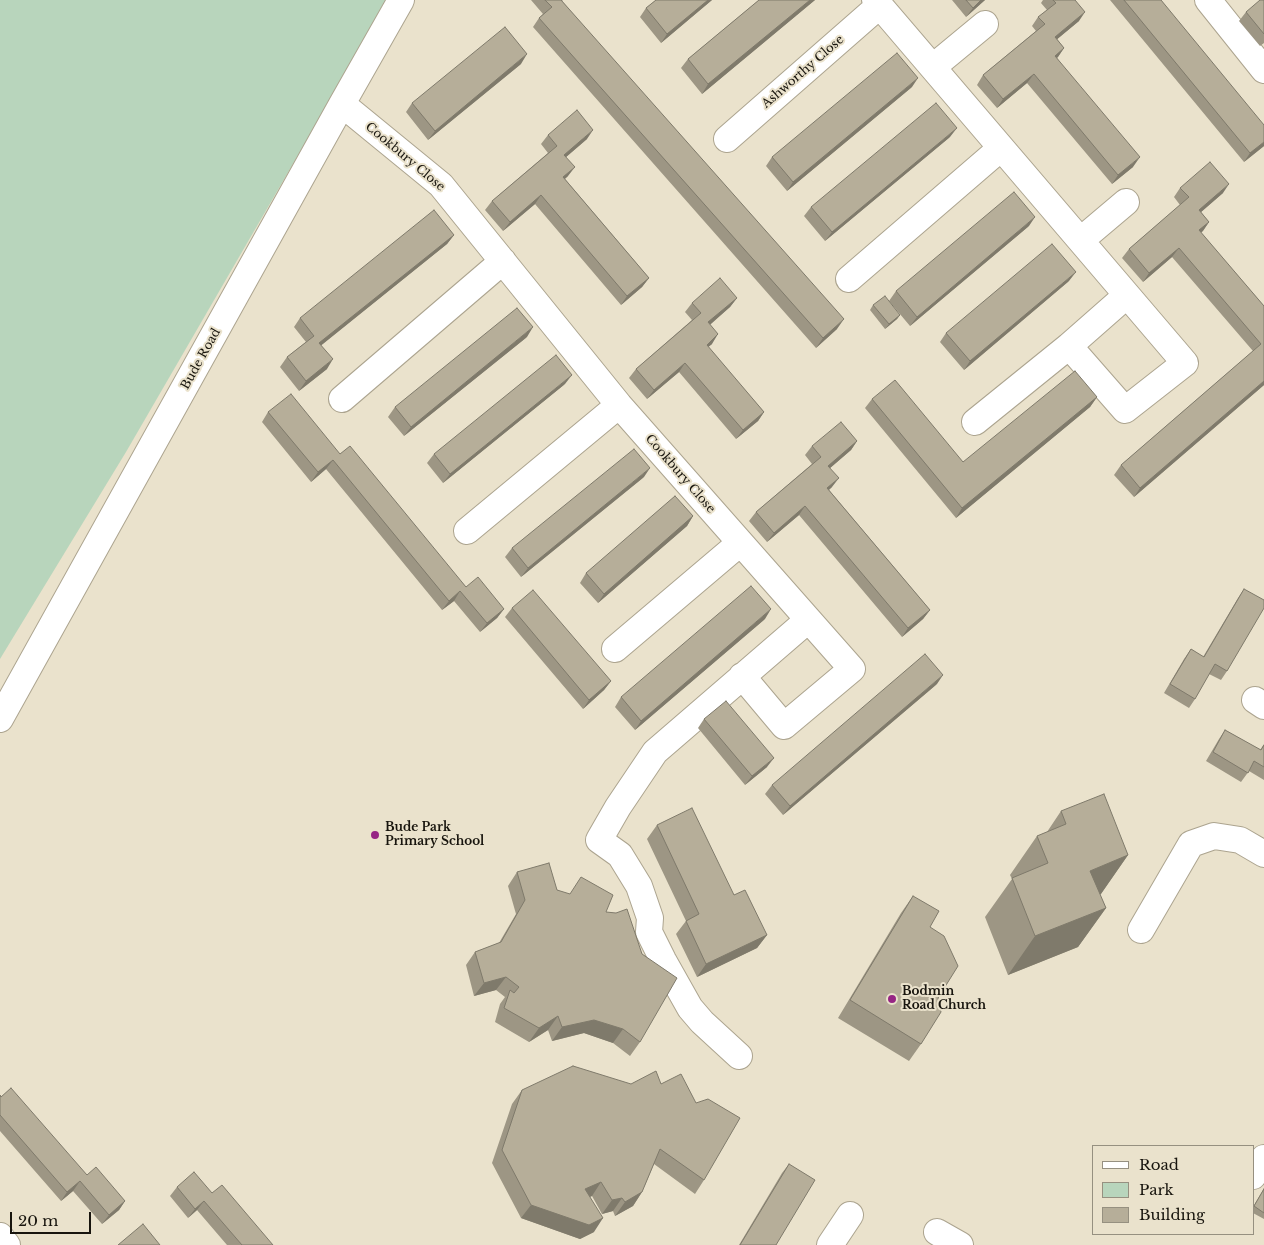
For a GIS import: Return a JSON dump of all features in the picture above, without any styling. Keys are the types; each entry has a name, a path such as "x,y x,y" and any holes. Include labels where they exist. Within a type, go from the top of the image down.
{"street":[{"name":"Bude Road","path":"0,719 342,104 402,0"},
{"path":"1208,0 1264,70"},
{"name":"Ashworthy Close","path":"727,139 877,3 1185,364 1125,410 1069,346"},
{"path":"933,68 985,24"},
{"name":"Cookbury Close","path":"342,104 441,186 620,405 852,670 784,726 742,676"},
{"path":"849,279 1001,148"},
{"path":"1081,240 1126,202"},
{"path":"342,399 502,261"},
{"path":"975,422 1069,346 1127,295"},
{"path":"467,531 620,405"},
{"path":"615,650 740,543"},
{"path":"739,1056 702,1022 690,1008 649,932 650,918 639,886 620,855 599,840 618,807 655,752 808,620"},
{"path":"1141,930 1191,844 1214,836 1240,840 1264,854"},
{"path":"1254,1174 1264,1158"},
{"path":"830,1245 850,1215"},
{"path":"937,1232 960,1245"},
{"path":"0,1236 7,1245"}],"green space":[{"path":"0,0 388,0 126,452 0,659"}],"building":[{"path":"545,0 561,0 844,319 823,338 539,18 552,7"},
{"path":"656,0 708,0 667,34 646,8"},
{"path":"759,0 810,0 708,84 688,59"},
{"path":"966,0 981,0 973,8"},
{"path":"1053,0 1075,0 1085,12 1055,37 1064,48 1055,56 1140,157 1118,175 1034,74 1003,99 983,75 1045,24 1038,17 1056,3"},
{"path":"1124,0 1161,0 1264,125 1264,142 1250,153"},
{"path":"1260,0 1264,0 1264,34 1246,12"},
{"path":"505,27 527,54 435,131 412,103"},
{"path":"897,53 918,78 793,182 772,157"},
{"path":"936,103 957,128 832,232 811,207"},
{"path":"577,110 593,130 564,155 575,167 563,177 649,278 627,296 541,195 510,222 492,201 557,146 548,135"},
{"path":"1210,162 1229,184 1199,210 1209,222 1199,230 1264,306 1264,381 1140,488 1121,465 1261,344 1179,248 1149,273 1129,249 1189,197 1180,188"},
{"path":"1014,192 1035,217 917,317 896,291"},
{"path":"434,210 454,235 319,343 333,359 306,381 287,357 314,336 300,318"},
{"path":"1052,244 1076,272 970,361 946,333"},
{"path":"720,278 737,298 708,322 718,334 707,345 764,412 743,430 685,363 654,390 636,369 701,313 692,303"},
{"path":"885,296 900,315 889,324 873,305"},
{"path":"517,308 533,327 411,427 395,407"},
{"path":"556,355 572,375 450,474 434,454"},
{"path":"1075,371 1097,397 962,508 872,399 895,380 963,462"},
{"path":"291,394 340,454 350,446 466,587 478,577 504,609 487,623 460,591 449,601 333,460 318,472 268,412"},
{"path":"841,422 857,441 828,466 839,478 827,488 930,610 908,628 805,506 774,533 756,512 821,457 812,446"},
{"path":"634,449 650,468 528,568 512,548"},
{"path":"675,496 693,516 604,594 586,573"},
{"path":"751,586 771,609 641,721 621,697"},
{"path":"1244,589 1264,600 1264,608 1227,671 1215,664 1195,699 1170,684 1191,649 1204,657"},
{"path":"533,590 611,681 589,700 512,608"},
{"path":"925,654 943,675 790,806 772,785"},
{"path":"726,701 774,758 752,776 704,719"},
{"path":"1225,730 1261,750 1264,745 1264,767 1254,761 1248,773 1213,752"},
{"path":"1104,794 1128,855 1090,871 1106,908 1035,936 1012,878 1048,863 1037,836 1066,824 1061,811"},
{"path":"692,808 734,895 745,890 767,935 706,964 686,921 699,914 657,825"},
{"path":"549,863 557,890 570,894 581,877 613,895 606,912 616,913 627,909 642,954 677,978 640,1042 623,1029 594,1020 562,1027 558,1016 539,1028 504,1008 510,990 514,993 519,987 506,977 484,983 475,952 501,942 525,900 517,872"},
{"name":"Bodmin Road Church","path":"913,896 939,911 930,927 944,936 958,966 938,998 941,1012 921,1044 850,1000"},
{"path":"573,1066 631,1084 656,1071 661,1084 681,1074 696,1103 708,1099 740,1118 704,1180 660,1149 642,1192 625,1202 622,1198 612,1200 601,1182 585,1189 603,1218 589,1225 531,1205 502,1150 522,1090"},
{"path":"11,1088 87,1175 96,1167 125,1201 109,1215 80,1181 67,1192 0,1115 0,1095 1,1097"},
{"path":"789,1164 815,1180 776,1245 740,1245"},
{"path":"194,1172 212,1193 222,1185 273,1245 242,1245 204,1201 195,1209 177,1187"},
{"path":"1264,1189 1264,1213 1254,1206"},
{"path":"143,1224 160,1245 118,1245"}],"place":[{"name":"Bude Park Primary School","path":"375,835"},
{"name":"Bodmin Road Church","path":"892,999"}]}
